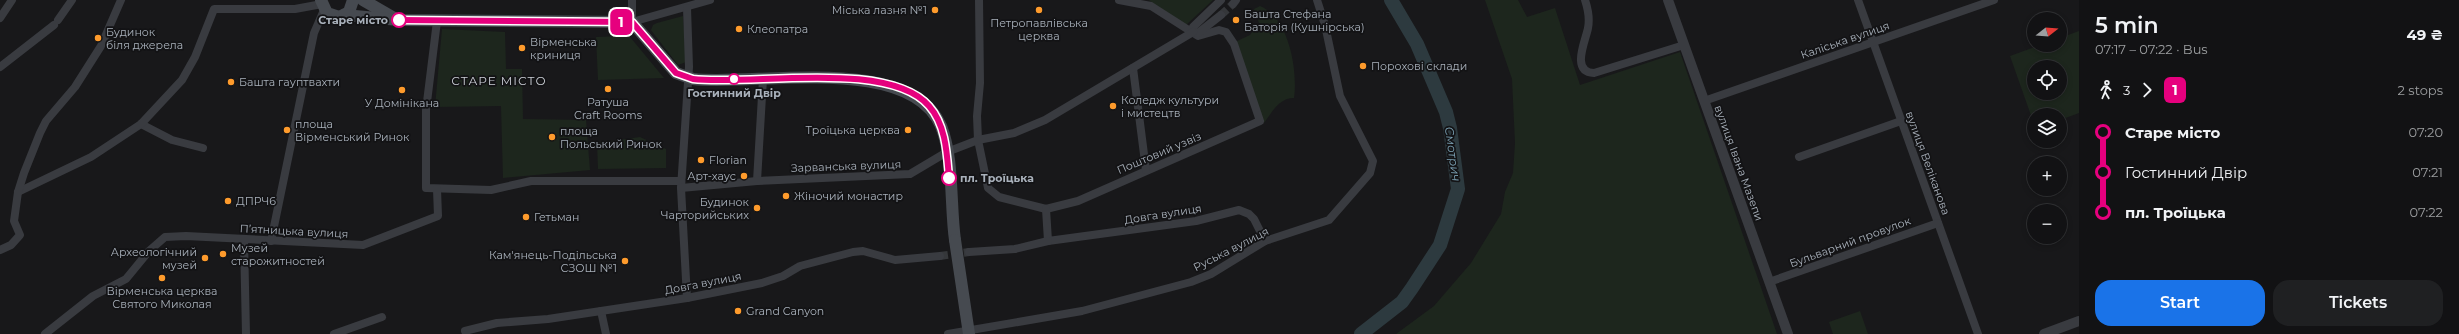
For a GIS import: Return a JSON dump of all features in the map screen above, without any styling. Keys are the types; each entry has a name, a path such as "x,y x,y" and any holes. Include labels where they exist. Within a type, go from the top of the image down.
{"main road":[{"path":"344,15 352,8 354,0"},
{"path":"363,0 399,20"},
{"path":"322,5 335,17 344,15 399,20 437,21 632,22 676,73 687,77 701,80 833,78 877,83 907,91 929,106 941,126 947,152 955,240 969,334"}],"street":[{"path":"0,18 12,0"},
{"path":"0,67 56,23 72,0"},
{"path":"0,250 12,245 20,235 14,221 18,192 24,172 46,121 75,87 102,46 121,0"},
{"path":"632,0 632,22 687,8 701,1 710,0"},
{"path":"978,140 977,116 980,83 980,0"},
{"path":"1119,0 1151,6 1193,32 1193,27 1221,0"},
{"name":"Руська вулиця","path":"948,334 1082,311 1190,282 1226,266 1265,241 1329,220 1370,173 1373,161 1340,96 1325,25 1317,0"},
{"path":"1585,0 1589,21 1581,58 1583,66 1588,72 1594,73 1684,45"},
{"name":"вулиця Івана Мазепи","path":"1668,0 1788,334"},
{"name":"вулиця Веліканова","path":"1858,0 1978,334"},
{"name":"Каліська вулиця","path":"1704,101 1994,0"},
{"path":"18,192 91,158 141,124 182,80 195,57 214,9 295,9 322,5 314,33 270,241"},
{"path":"687,8 687,77 681,185 687,298"},
{"name":"Зарванська вулиця","path":"681,185 910,174 947,152 978,140 1014,133 1045,120 1193,32 1198,33 1221,15"},
{"path":"437,21 426,110 426,188 492,190 531,181 681,185"},
{"name":"Поштовий узвіз","path":"978,140 988,188 992,194 1046,209 1078,201 1260,121 1234,44 1226,32 1218,30 1201,36 1193,32"},
{"path":"1134,68 1146,170"},
{"path":"757,181 763,79"},
{"path":"1799,157 1901,121"},
{"path":"141,124 172,140 204,148"},
{"name":"Пʼятницька вулиця","path":"44,334 93,296 126,279 149,251 166,237 186,236 364,245 438,216 438,189"},
{"path":"1046,209 1048,241"},
{"name":"Довга вулиця","path":"969,252 1015,249 1048,241 1196,221 1239,210 1249,214 1254,220 1265,241"},
{"name":"Бульварний провулок","path":"1769,282 1938,223"},
{"path":"244,240 246,334"},
{"name":"Довга вулиця","path":"465,331 497,323 548,319 687,298 766,282 783,276 800,266 849,252 863,251 904,260 940,256"},
{"path":"602,311 606,334"},
{"path":"334,334 382,317"},
{"path":"2044,334 2079,321"}],"shaded area":[{"path":"1149,0 1213,0 1186,25 1178,26"},
{"path":"1485,0 1518,0 1527,17 1555,8 1580,85 1680,52 1777,334 1396,334 1434,306 1471,263 1501,214 1505,192 1513,173 1515,143 1512,79"},
{"path":"1260,6 1270,12 1285,33 1293,60 1295,86 1294,98 1284,100 1280,103 1264,123 1235,42 1250,35 1259,23 1254,9"},
{"path":"683,16 686,62 678,65 651,30 653,25 657,23"},
{"path":"442,29 505,32 506,69 522,69 523,119 586,120 590,170 503,178 501,106 435,107"},
{"path":"2079,31 2079,113 2067,117 2067,108 2028,108 2010,56 2027,50 2027,52 2067,52 2067,35"},
{"path":"596,37 630,37 664,78 598,80"},
{"path":"640,137 666,149 666,168 598,169 597,143"},
{"path":"1860,311 1868,334 1833,334 1829,322"}],"waterway":[{"name":"Смотрич","path":"1361,334 1402,302 1412,288 1440,245 1458,189 1450,128 1446,112 1417,44 1391,0"}],"tunnel":[{"path":"1221,15 1233,4"},
{"path":"940,256 969,252"}],"bus line":[{"name":"1","path":"399,20 583,20 632,22 640,29 676,73 693,79 833,78 877,83 907,91 929,106 941,126 947,152 949,178"}],"place":[{"name":"Міська лазня №1","path":"935,10"},
{"name":"Петропавлівська церква","path":"1039,10"},
{"name":"Старе місто","path":"399,20"},
{"name":"Башта Стефана Баторія (Кушнірська)","path":"1236,20"},
{"name":"Клеопатра","path":"739,29"},
{"name":"Будинок біля джерела","path":"98,38"},
{"name":"Вірменська криниця","path":"522,48"},
{"name":"Порохові склади","path":"1363,66"},
{"name":"Гостинний Двір","path":"734,79"},
{"name":"Башта гауптвахти","path":"231,82"},
{"name":"Ратуша Craft Rooms","path":"608,89"},
{"name":"У Домінікана","path":"402,90"},
{"name":"Коледж культури і мистецтв","path":"1113,106"},
{"name":"площа Вірменський Ринок","path":"287,130"},
{"name":"Троїцька церква","path":"908,130"},
{"name":"площа Польський Ринок","path":"552,137"},
{"name":"Florian","path":"701,160"},
{"name":"Арт-хаус","path":"744,176"},
{"name":"пл. Троїцька","path":"949,178"},
{"name":"Жіночий монастир","path":"786,196"},
{"name":"ДПРЧ6","path":"228,201"},
{"name":"Будинок Чарторийських","path":"757,208"},
{"name":"Гетьман","path":"526,217"},
{"name":"Музей старожитностей","path":"223,254"},
{"name":"Археологічний музей","path":"205,258"},
{"name":"Кам'янець-Подільська СЗОШ №1","path":"625,261"},
{"name":"Вірменська церква Святого Миколая","path":"162,278"},
{"name":"Grand Canyon","path":"738,311"}],"district":[{"name":"СТАРЕ МІСТО","path":"499,80"}]}
